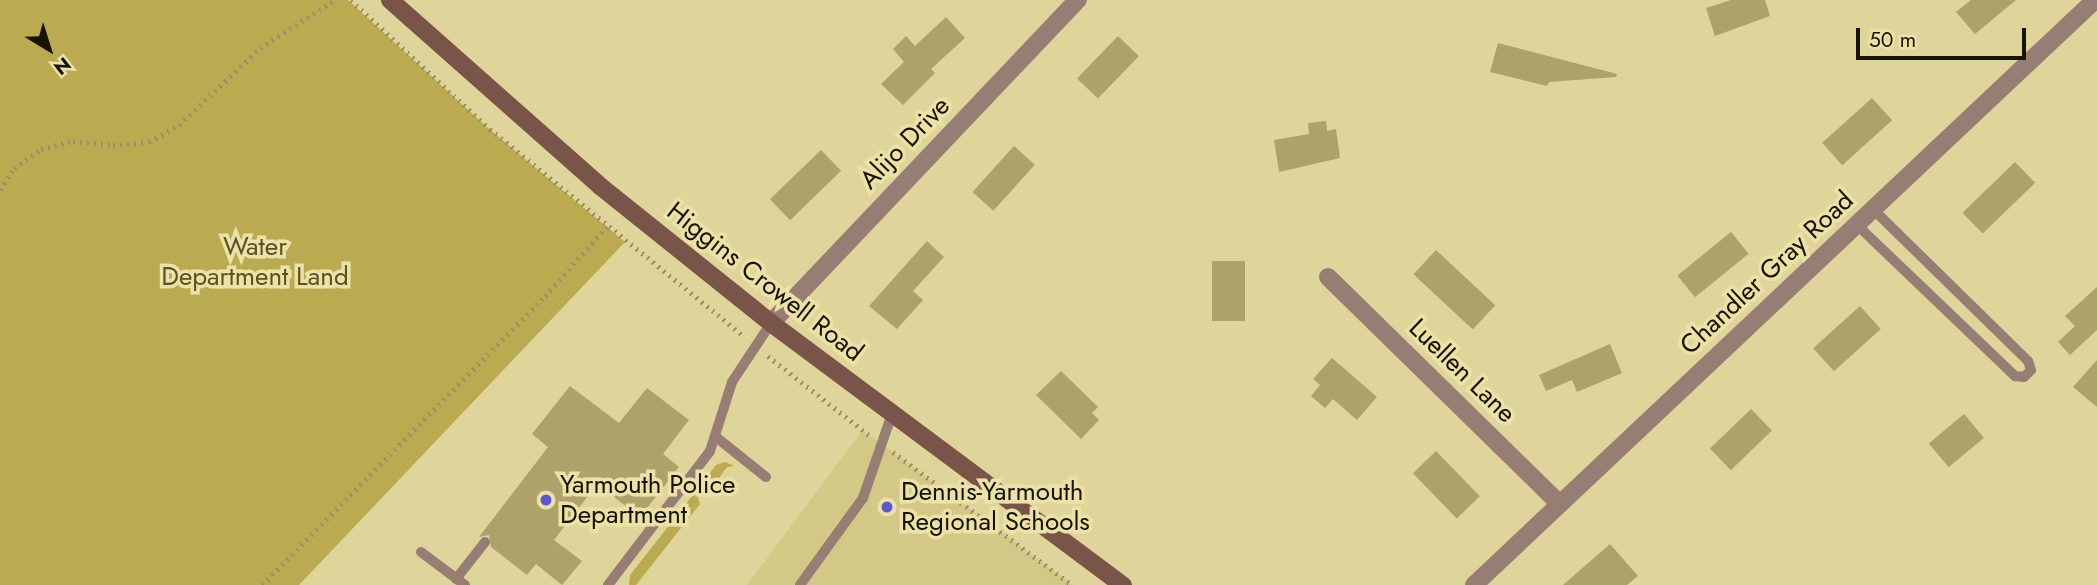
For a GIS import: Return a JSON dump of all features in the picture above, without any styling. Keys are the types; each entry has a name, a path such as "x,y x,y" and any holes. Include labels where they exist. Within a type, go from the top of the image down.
{"main road":[{"name":"Higgins Crowell Road","path":"390,0 629,208 771,323 1124,585"}],"street":[{"name":"Alijo Drive","path":"771,323 1078,0"},
{"name":"Chandler Gray Road","path":"1474,585 2095,0"},
{"name":"Luellen Lane","path":"1328,277 1559,503"}],"lane":[{"path":"1857,225 2015,376 2024,377 2031,370 2028,361 1874,210"},
{"path":"608,585 716,437 732,382 771,323"},
{"path":"800,585 863,499 892,414"},
{"path":"716,437 766,477"},
{"path":"421,552 460,582 485,542"}],"path":[{"path":"0,190 14,168 41,149 73,141 113,145 149,142 178,125 260,47 335,0"},
{"path":"351,0 490,129 736,329"},
{"path":"262,585 545,296 608,225 629,208"},
{"path":"766,355 871,436"},
{"path":"910,465 1072,585"}],"shaded area":[{"name":"Dennis-Yarmouth Regional Schools","path":"863,430 1073,585 747,585"}],"green space":[{"name":"Water Department Land","path":"0,0 348,0 488,128 625,242 299,585 0,585"},
{"path":"725,462 734,466 727,467 711,489 700,487 716,465"},
{"path":"696,491 700,504 636,585 629,585 630,575"}],"building":[{"path":"1731,0 1765,0 1770,16 1715,36 1706,8"},
{"path":"1971,0 2016,0 1975,34 1956,12"},
{"path":"946,17 965,38 931,69 935,73 903,105 881,84 904,62 893,49 906,36 915,46"},
{"path":"1118,36 1139,56 1098,99 1077,78"},
{"path":"1498,43 1617,74 1616,77 1549,82 1547,86 1490,72"},
{"path":"1872,98 1892,120 1842,165 1822,143"},
{"path":"1326,121 1327,131 1336,129 1340,158 1279,172 1274,140 1309,134 1308,123"},
{"path":"1014,146 1035,165 993,211 973,192"},
{"path":"821,150 841,171 790,220 770,199"},
{"path":"2015,162 2035,183 1983,234 1962,213"},
{"path":"1731,232 1749,254 1695,297 1677,275"},
{"path":"927,241 944,257 913,291 923,300 897,329 869,306"},
{"path":"1436,250 1495,305 1473,329 1413,274"},
{"path":"1212,261 1245,261 1245,321 1212,321"},
{"path":"2097,287 2097,330 2070,355 2058,342 2075,326 2065,316"},
{"path":"1860,306 1881,329 1834,371 1813,348"},
{"path":"1610,344 1622,373 1577,392 1572,380 1546,391 1539,375"},
{"path":"1332,358 1377,397 1357,420 1333,399 1325,408 1311,396 1320,385 1313,379"},
{"path":"2097,360 2097,407 2073,387"},
{"path":"1061,371 1098,407 1092,413 1099,420 1081,439 1036,395"},
{"name":"Yarmouth Police Department","path":"570,386 619,423 647,388 689,420 663,454 679,467 640,517 597,484 554,540 582,561 562,585 536,564 527,575 491,547 489,535 479,537 548,447 532,434"},
{"path":"1751,409 1772,431 1731,470 1710,449"},
{"path":"1964,414 1984,438 1949,467 1929,444"},
{"path":"1436,451 1480,496 1457,519 1413,473"},
{"path":"1610,544 1638,576 1627,585 1563,585"}],"place":[{"name":"Yarmouth Police Department","path":"546,500"},
{"name":"Dennis-Yarmouth Regional Schools","path":"887,507"}]}
